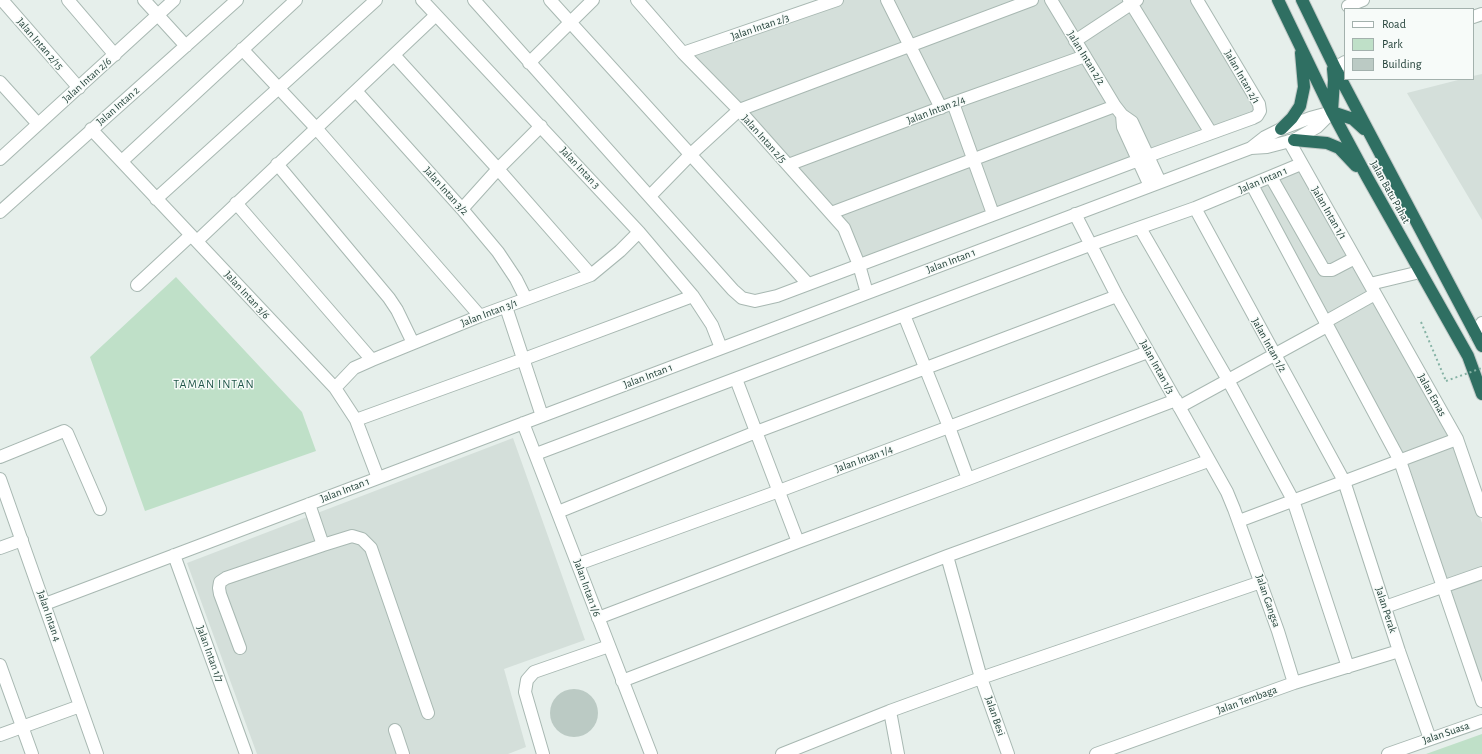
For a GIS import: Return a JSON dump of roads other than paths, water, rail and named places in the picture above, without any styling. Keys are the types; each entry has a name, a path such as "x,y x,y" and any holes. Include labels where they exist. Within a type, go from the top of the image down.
{"highway":[{"name":"Jalan Batu Pahat","path":"1278,0 1332,112 1468,356 1482,394"},
{"name":"Jalan Batu Pahat","path":"1302,0 1344,79"},
{"path":"1281,129 1292,118 1300,106 1304,87 1300,46"},
{"path":"1337,64 1334,80 1332,112 1353,119 1369,133"},
{"name":"Jalan Batu Pahat","path":"1344,80 1369,133 1482,346"},
{"path":"1291,141 1327,143 1339,148 1367,177"}],"street":[{"name":"Jalan Intan 2/15","path":"2,0 79,88"},
{"path":"68,0 115,55"},
{"path":"144,0 186,46"},
{"name":"Jalan Intan 2/6","path":"0,159 174,0"},
{"name":"Jalan Intan 2","path":"0,212 237,0"},
{"path":"122,161 296,0"},
{"path":"156,199 376,0"},
{"name":"Jalan Intan 3","path":"422,0 639,232 693,296 712,325 721,348"},
{"path":"474,0 733,290 742,298 755,301 777,296 1143,158"},
{"path":"550,0 808,284"},
{"path":"529,63 593,0"},
{"name":"Jalan Intan 2/3","path":"684,53 837,0"},
{"path":"887,0 941,108"},
{"path":"650,196 690,155 739,110 1032,0"},
{"name":"Jalan Intan 2/2","path":"1051,0 1119,110 1124,127 1143,158 1155,184"},
{"name":"Jalan Intan 2/1","path":"1143,158 1253,118 1257,116 1260,110 1259,104 1197,0"},
{"path":"1347,5 1363,0"},
{"path":"1075,41 1133,1 1211,133"},
{"name":"Jalan Intan 2/5","path":"644,2 684,53 739,110 844,228 859,265 866,293"},
{"path":"137,285 236,203 436,16"},
{"path":"242,49 316,128 480,316"},
{"path":"394,55 498,169 591,275"},
{"name":"Jalan Intan 2/4","path":"788,165 953,103 1085,56"},
{"path":"0,82 38,124"},
{"name":"Jalan Intan 3/2","path":"356,90 462,209 498,252 516,279 526,299"},
{"path":"953,103 993,214"},
{"path":"831,212 973,159 1119,110"},
{"name":"Jalan Intan 1","path":"1251,148 1265,137 1281,129 1310,118 1332,112"},
{"name":"Jalan Intan 1","path":"45,604 1251,148 1267,147 1291,141 1317,127 1332,112"},
{"path":"462,209 498,169 541,126"},
{"name":"Jalan Intan 3/6","path":"91,129 335,388 356,420 378,478"},
{"name":"Jalan Intan 1/1","path":"1291,141 1301,164 1372,289"},
{"path":"277,164 389,298 397,310 413,343"},
{"name":"Jalan Intan 1","path":"536,454 1090,245 1195,208 1301,164"},
{"path":"1271,177 1324,270 1332,270 1355,258"},
{"path":"1252,185 1400,461 1482,701"},
{"path":"236,203 372,360"},
{"name":"Jalan Intan 1/2","path":"1195,208 1344,482"},
{"name":"Jalan Intan 1/3","path":"1075,214 1090,245 1148,352 1178,403 1208,461 1227,492 1239,521"},
{"path":"1140,228 1228,380 1293,500 1348,667"},
{"name":"Jalan Intan 3/1","path":"335,388 354,368 372,360 480,316 591,275 620,251 639,232"},
{"path":"598,618 798,542 1178,403 1228,380 1275,354 1326,324 1372,289 1420,272"},
{"name":"Jalan Emas","path":"1372,289 1457,439 1482,511"},
{"path":"356,420 693,296"},
{"path":"558,512 756,432 1118,296"},
{"path":"506,307 542,416"},
{"path":"904,315 924,368 949,427 968,480"},
{"path":"1476,335 1482,323"},
{"name":"Jalan Intan 1/4","path":"578,564 779,491 1148,352"},
{"path":"736,379 798,542"},
{"name":"Jalan Intan 1/6","path":"523,423 651,754"},
{"path":"0,457 64,431 68,433 100,509"},
{"path":"1239,521 1457,439"},
{"path":"622,681 947,556 1208,461"},
{"name":"Jalan Intan 4","path":"0,479 97,754"},
{"name":"Jalan Perak","path":"1344,482 1399,651 1430,738"},
{"path":"309,504 323,544"},
{"name":"Jalan Gangsa","path":"1239,521 1278,631 1294,683"},
{"path":"240,648 220,594 220,582 226,578 323,544 352,536 362,539 371,548 428,713"},
{"path":"0,548 22,540"},
{"name":"Jalan Intan 1/7","path":"174,555 246,754"},
{"name":"Jalan Besi","path":"947,556 982,678 1008,754"},
{"path":"1385,607 1482,573"},
{"path":"782,754 890,711 1261,582"},
{"path":"544,754 525,692 527,680 534,672 609,646"},
{"name":"Jalan Tembaga","path":"1096,754 1294,683 1399,651"},
{"path":"0,666 32,754"},
{"path":"0,735 80,706"},
{"path":"890,711 898,754"},
{"name":"Jalan Suasa","path":"1388,754 1482,721"},
{"path":"395,730 403,754"}],"district":[{"name":"TAMAN INTAN","path":"214,384"}]}
